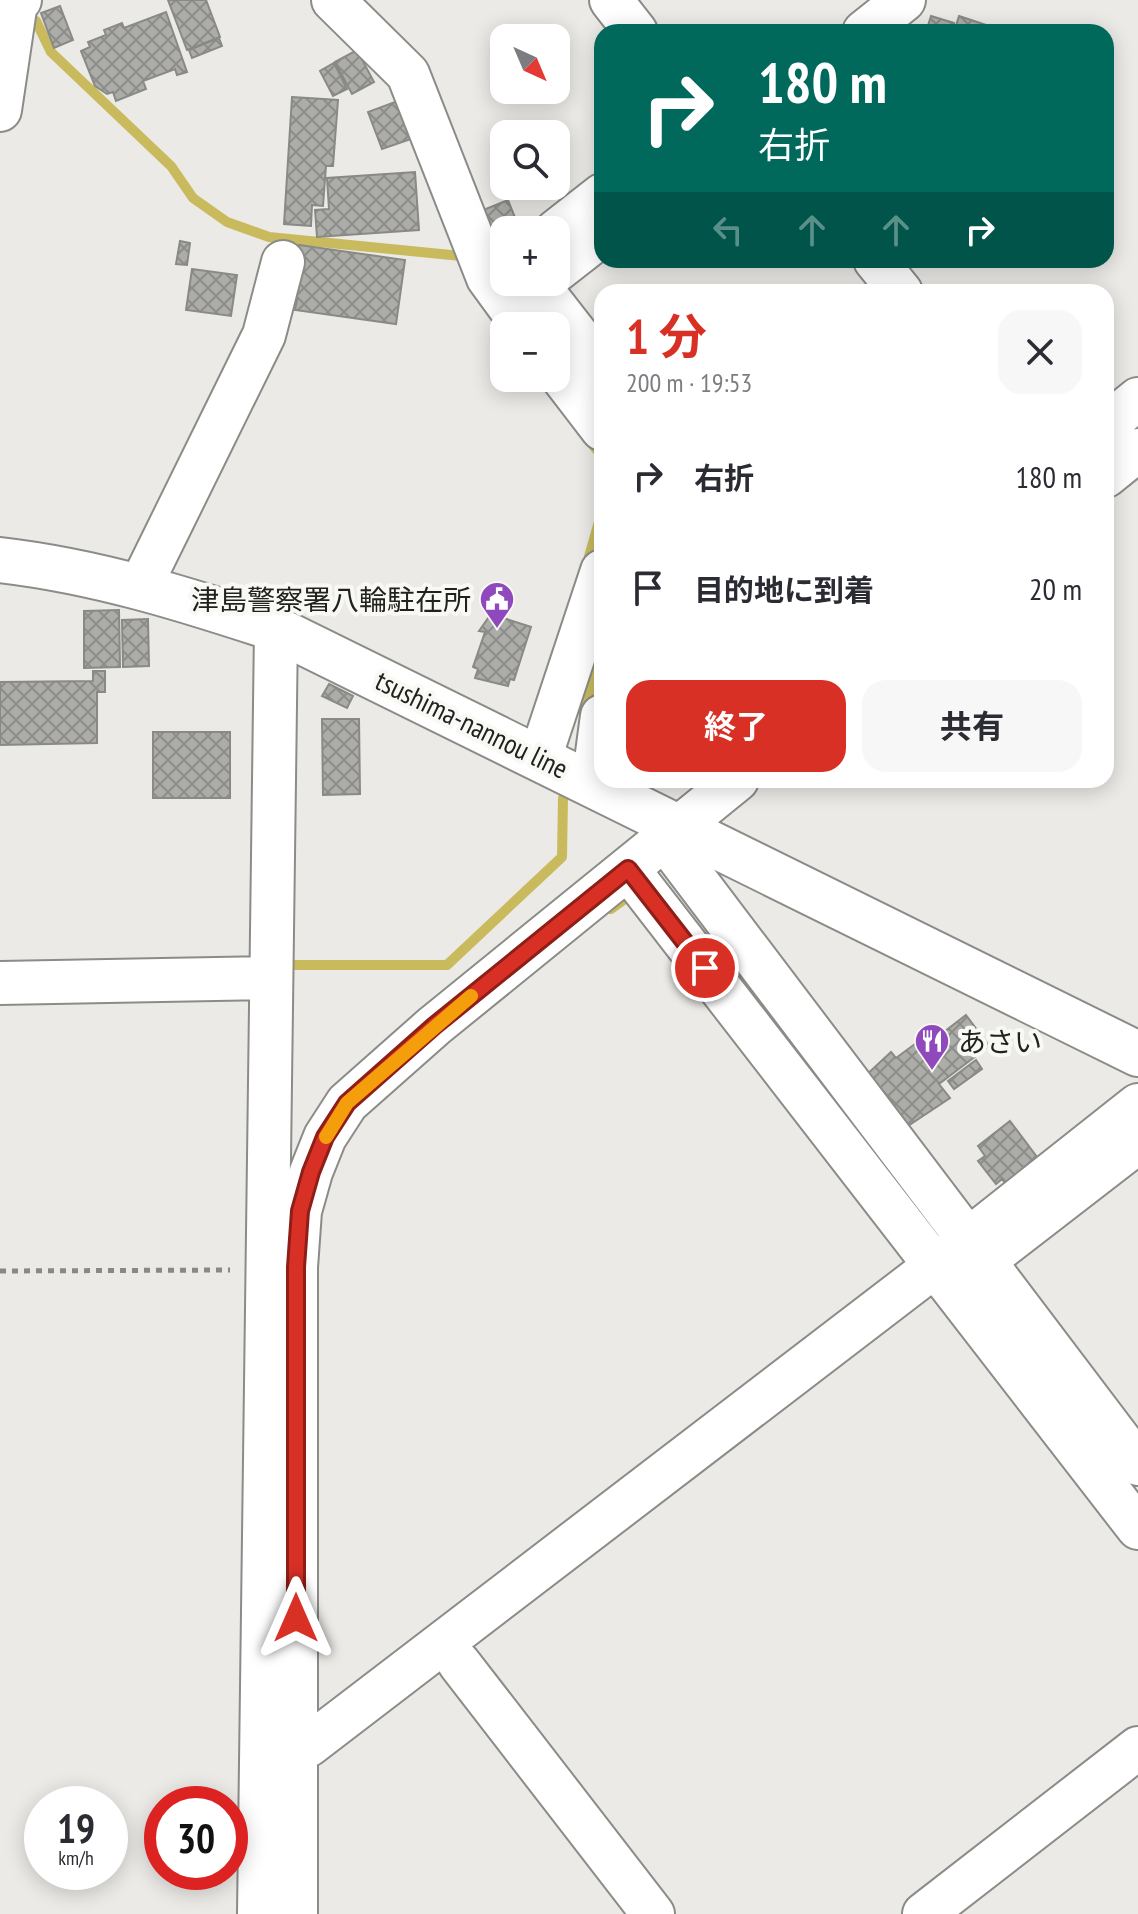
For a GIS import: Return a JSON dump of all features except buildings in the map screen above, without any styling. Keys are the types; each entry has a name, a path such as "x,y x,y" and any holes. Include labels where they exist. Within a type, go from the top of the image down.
{"main road":[{"name":"tsushima-nannou line","path":"0,560 67,568 276,629 593,783"},
{"name":"tsushima-nannou line","path":"603,788 1138,1054"}],"street":[{"path":"333,0 408,74 490,227"},
{"path":"611,0 630,24"},
{"path":"874,24 904,0"},
{"path":"0,110 12,1"},
{"path":"570,220 594,201"},
{"path":"570,257 594,240"},
{"path":"140,587 264,335 283,262"},
{"path":"882,268 894,284"},
{"path":"530,296 594,359"},
{"path":"570,387 594,419"},
{"path":"1114,418 1138,399"},
{"path":"1114,470 1138,450"},
{"path":"540,758 594,595"},
{"path":"259,1914 276,629"},
{"path":"593,783 594,776"},
{"path":"296,1914 296,1267 300,1211 311,1172 325,1137 347,1103 434,1026 628,869 670,821 689,788"},
{"path":"670,821 724,788"},
{"path":"670,821 679,858 959,1262 1138,1528"},
{"path":"628,869 959,1262 1138,1464"},
{"path":"0,955 270,964"},
{"path":"0,983 270,964"},
{"path":"296,1763 309,1778 459,1663 959,1262 1138,1105"},
{"path":"296,1763 309,1745 959,1262 1138,1142"},
{"path":"459,1663 653,1914"},
{"path":"924,1914 1138,1748"}],"path":[{"path":"0,1271 267,1270"}],"waterway":[{"path":"36,21 51,52 171,166 193,198 227,222 269,237 461,256"},
{"path":"588,439 594,446"},
{"path":"586,567 594,539"},
{"path":"584,714 594,680"},
{"path":"293,965 447,965 562,857 563,798"},
{"path":"605,903 611,909 629,896"}],"slow traffic":[{"path":"326,1137 347,1103 471,996"}],"place":[{"name":"津島警察署八輪駐在所","path":"497,630"},
{"name":"あさい","path":"932,1072"}],"route":[{"path":"296,1618 296,1267 300,1211 325,1137 347,1103 434,1026 628,869 705,968"}]}
